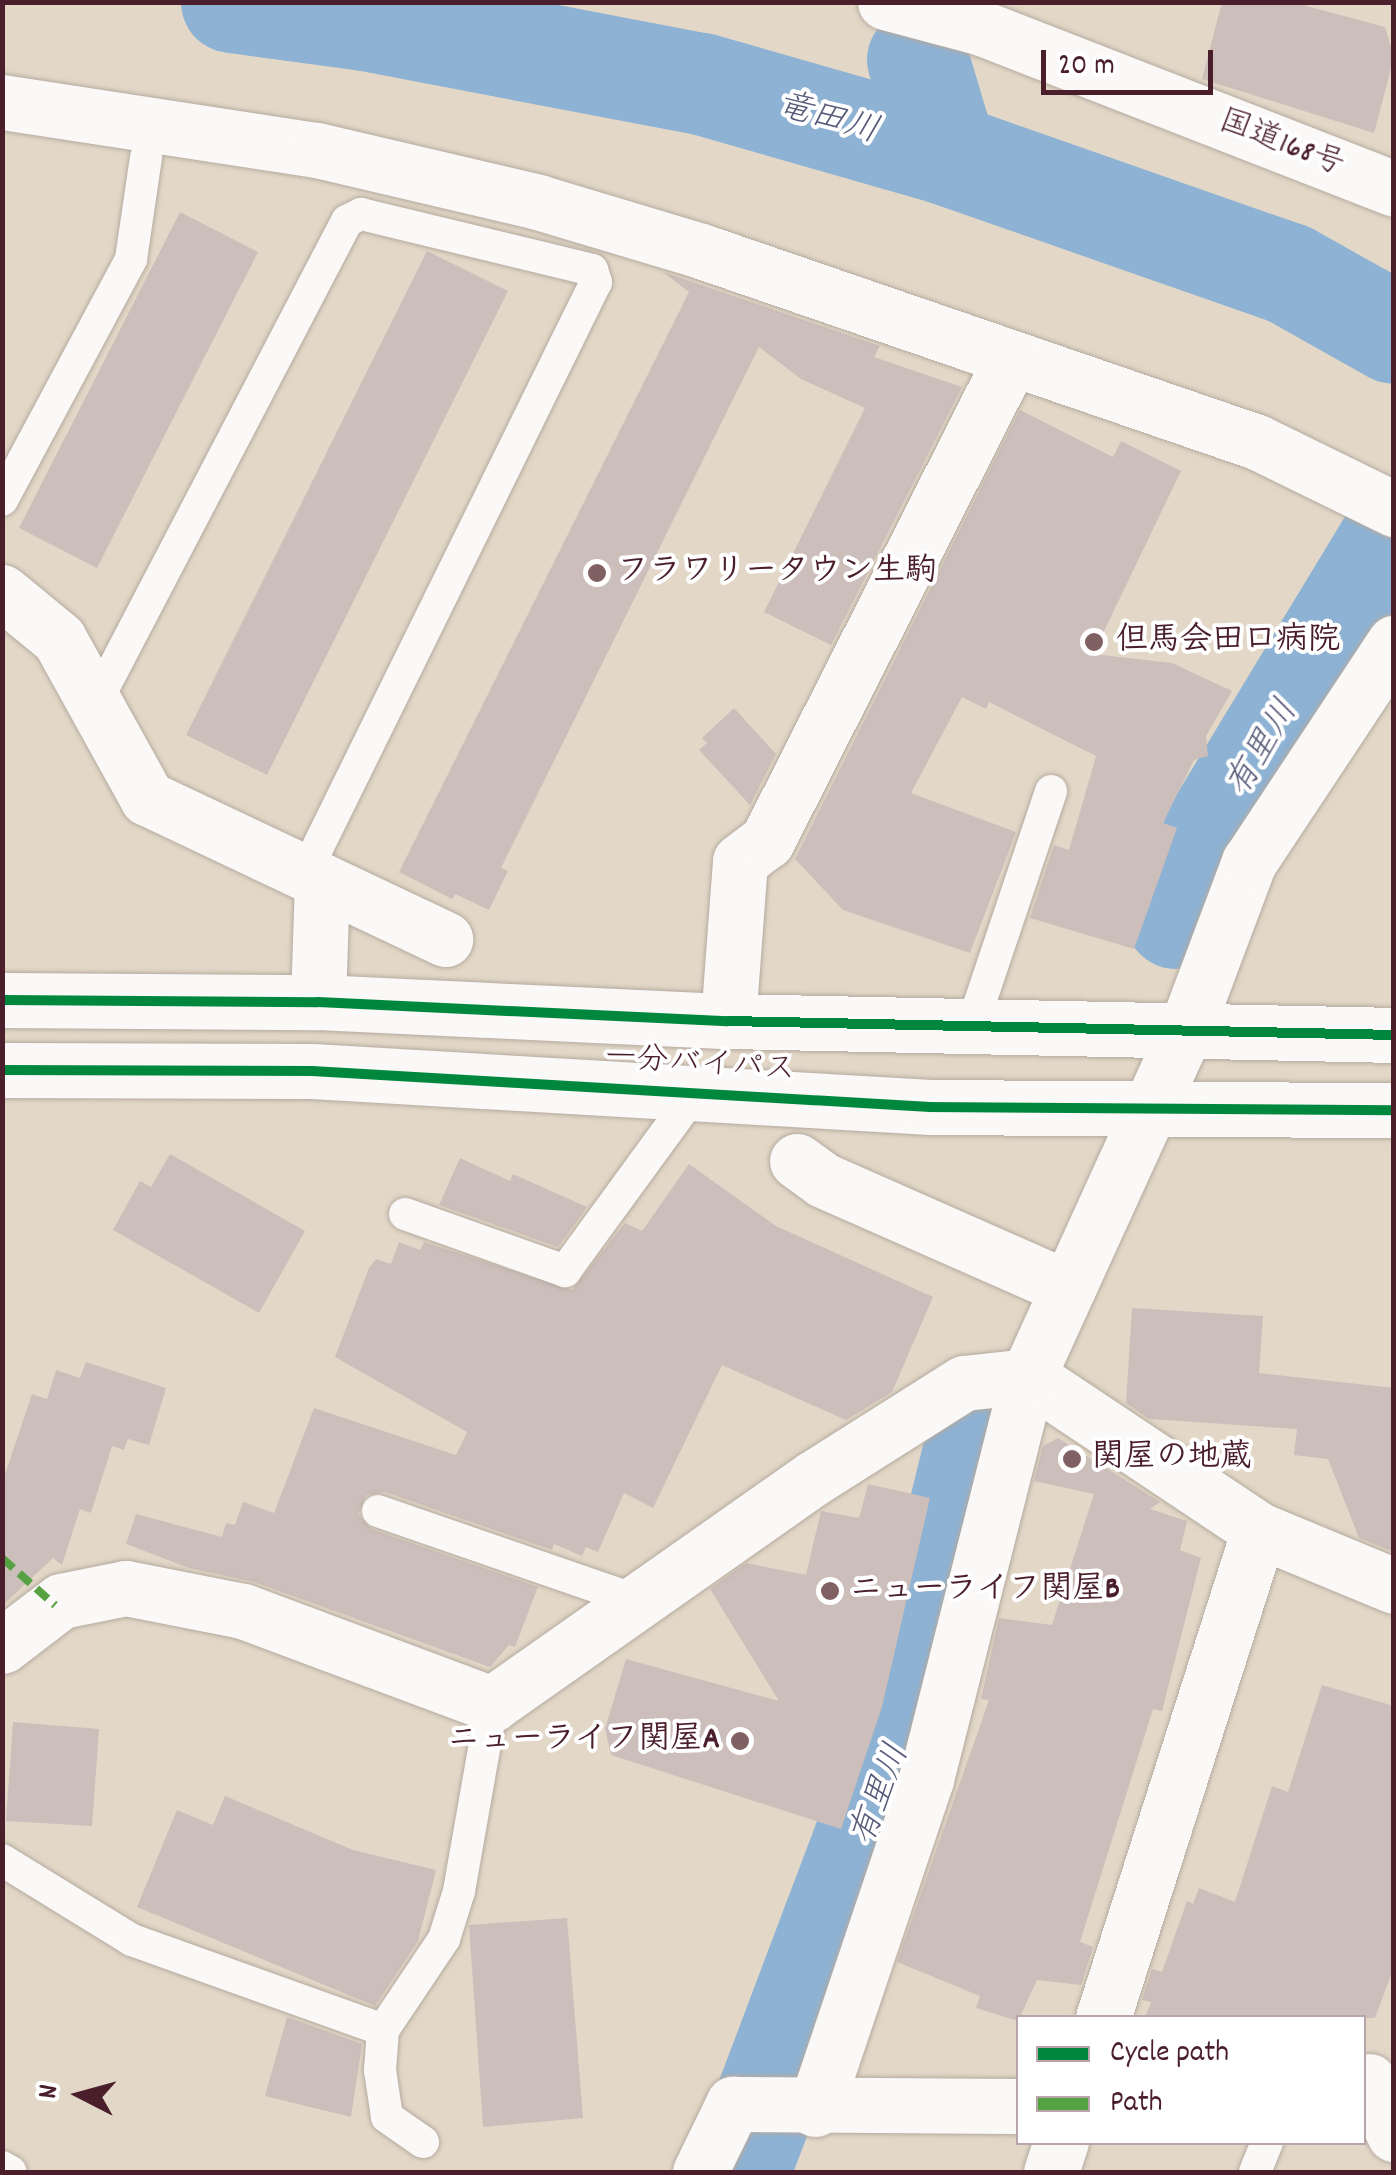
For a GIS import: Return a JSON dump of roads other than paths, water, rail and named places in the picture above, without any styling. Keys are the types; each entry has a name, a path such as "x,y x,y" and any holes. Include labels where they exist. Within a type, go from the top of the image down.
{"main road":[{"name":"国道168号","path":"885,2 982,28 1394,189"},
{"path":"2,102 299,147 538,202 700,250 1010,361 1257,442 1394,508"},
{"path":"728,1021 740,861 767,841 1010,361"},
{"path":"2,592 59,639 147,798 445,939"},
{"path":"816,2109 926,1779 1028,1376 1185,1032 1249,862 1394,642"},
{"path":"313,877 318,1002"},
{"name":"一分バイパス","path":"2,1000 318,1002 728,1021 1394,1035"},
{"name":"一分バイパス","path":"2,1070 312,1071 696,1090 930,1107 1151,1105 1394,1110"},
{"path":"797,1161 823,1180 1068,1288"},
{"path":"2,1646 60,1601 126,1588 244,1611 492,1704 812,1479 964,1383 1028,1376 1259,1530 1394,1586"},
{"path":"1104,2015 1259,1530"},
{"path":"1375,2071 1394,2134"},
{"path":"700,2172 733,2104 816,2109 1016,2106"},
{"path":"1051,2172 1060,2145"}],"lane":[{"path":"2,500 131,259 146,157"},
{"path":"96,704 347,222 360,214 592,270 596,282 313,877"},
{"path":"972,1026 1051,790"},
{"path":"405,1214 566,1271 696,1090"},
{"path":"378,1511 641,1602"},
{"path":"423,2142 388,2117 380,2070 383,2030 444,1939 459,1891 492,1704"},
{"path":"2,1860 132,1940 383,2030"},
{"path":"1255,2172 1266,2145"},
{"path":"2,2167 11,2172"}],"waterway":[{"name":"竜田川","path":"232,2 365,20 702,84 946,154 1289,274 1394,333"},
{"path":"918,60 946,154"},
{"name":"有里川","path":"1176,918 1219,823 1394,534"},
{"name":"有里川","path":"739,2172 906,1730 985,1405"}],"place":[{"name":"フラワリータウン生駒","path":"597,573"},
{"name":"但馬会田口病院","path":"1094,642"},
{"name":"関屋の地蔵","path":"1072,1459"},
{"name":"ニューライフ関屋B","path":"830,1591"},
{"name":"ニューライフ関屋A","path":"740,1741"}]}
